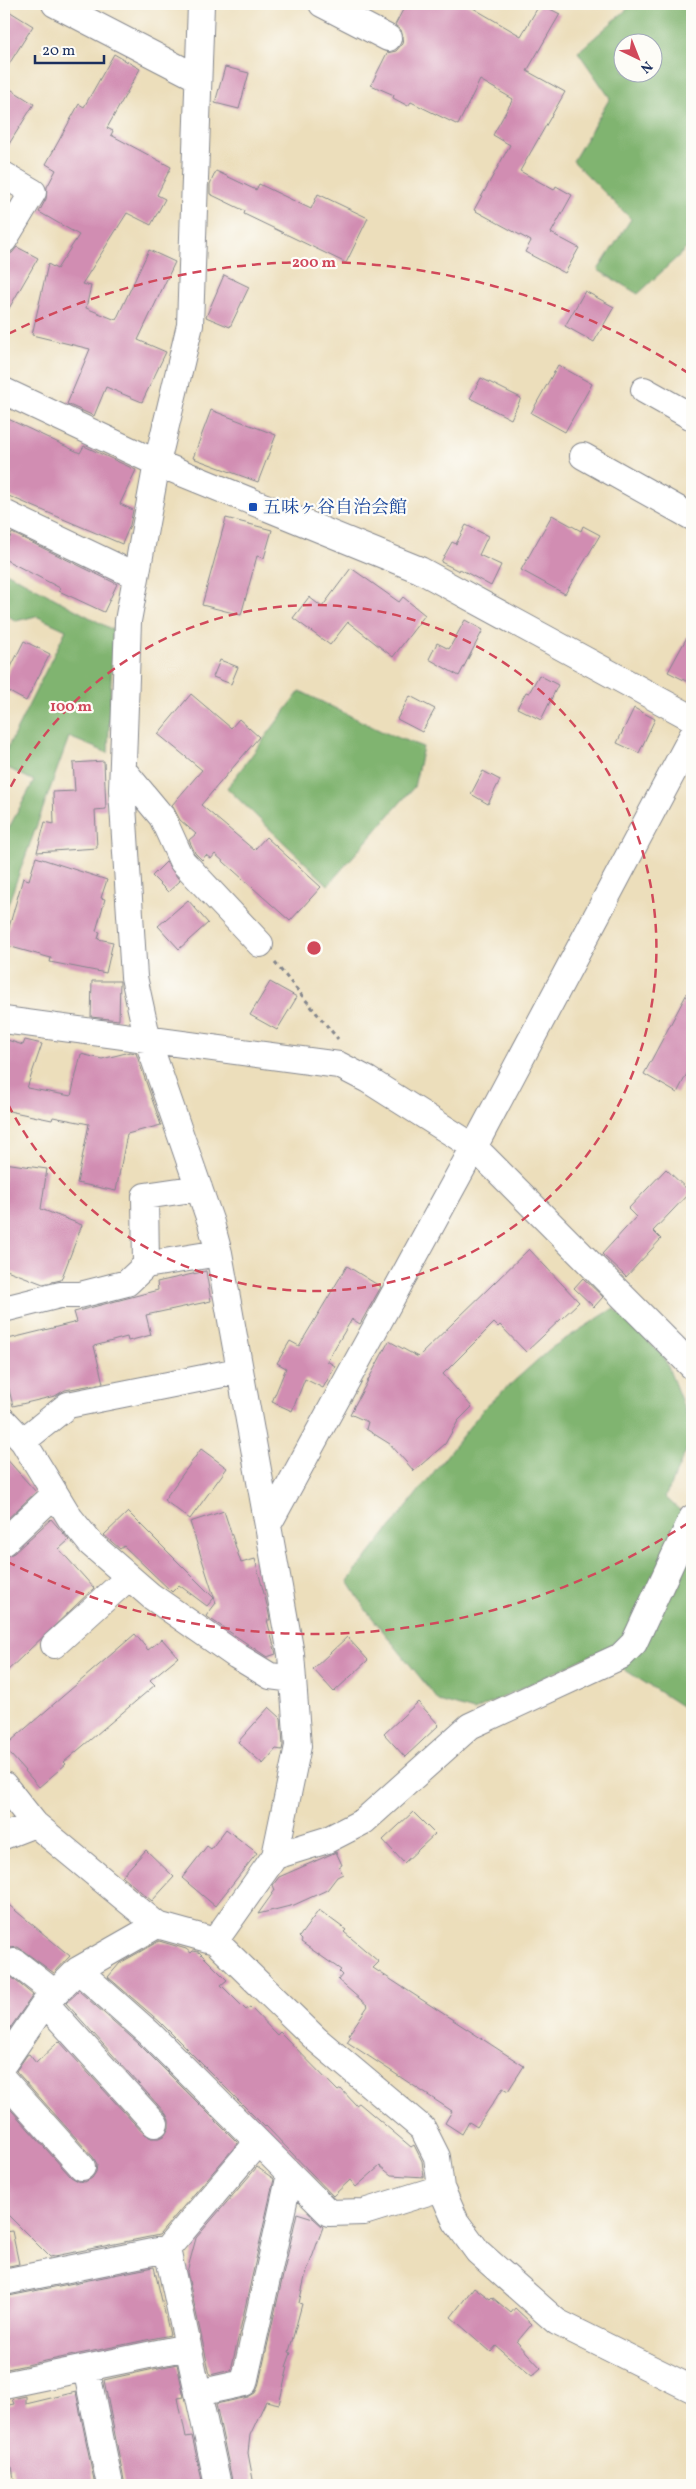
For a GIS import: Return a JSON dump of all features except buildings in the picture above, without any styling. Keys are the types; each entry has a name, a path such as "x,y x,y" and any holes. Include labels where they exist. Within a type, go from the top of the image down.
{"street":[{"path":"55,4 198,78"},
{"path":"201,4 190,325 157,463 128,621 123,770 134,977 148,1041 199,1188 219,1253 238,1371 291,1654 298,1746 275,1856 215,1941"},
{"path":"322,4 388,38"},
{"path":"4,174 33,192 4,240"},
{"path":"4,390 157,463 420,570 692,718"},
{"path":"644,390 692,417"},
{"path":"583,456 692,517"},
{"path":"4,513 136,576"},
{"path":"268,1525 474,1147 692,736"},
{"path":"123,770 162,816 182,861 260,944"},
{"path":"4,1020 148,1041 269,1054 339,1065 368,1080 474,1147 692,1366"},
{"path":"146,1265 145,1196 199,1188"},
{"path":"4,1309 60,1295 80,1295 127,1283 146,1265 219,1253"},
{"path":"23,1441 68,1405 238,1371"},
{"path":"4,1421 23,1441 70,1518 91,1544 151,1596 237,1656 270,1676 293,1679"},
{"path":"4,1542 55,1494"},
{"path":"275,1856 327,1840 364,1821 470,1726 620,1656 634,1643 692,1518"},
{"path":"54,1645 129,1577"},
{"path":"4,1785 35,1824 157,1925 215,1941 317,2040 423,2129 437,2157 441,2188 456,2222 478,2252 558,2322 692,2389"},
{"path":"4,1836 35,1824"},
{"path":"4,2063 50,1998 78,1970 157,1925"},
{"path":"15,1962 50,1998 155,2124"},
{"path":"78,1970 149,2033 328,2213 364,2212 441,2188"},
{"path":"4,2080 82,2167"},
{"path":"4,2282 167,2248 258,2142"},
{"path":"198,2394 244,2383 290,2174"},
{"path":"167,2248 218,2485"},
{"path":"4,2386 187,2347"},
{"path":"86,2368 110,2485"}],"path":[{"path":"260,944 343,1046"}],"green space":[{"path":"633,4 692,4 692,239 686,249 638,294 598,270 631,219 573,161 610,98 578,52"},
{"path":"6,572 113,630 108,753 69,737 4,915 4,885 7,873 4,871 4,837 34,781 4,766 4,755 66,630 36,616 16,621 4,613 4,577"},
{"path":"300,691 383,732 423,747 414,787 328,885 227,788"},
{"path":"614,1308 664,1357 692,1428 692,1438 665,1497 692,1521 692,1713 597,1652 474,1711 439,1701 366,1610 348,1581 485,1407 551,1348"}],"place":[{"name":"五味ヶ谷自治会館","path":"253,507"}]}
